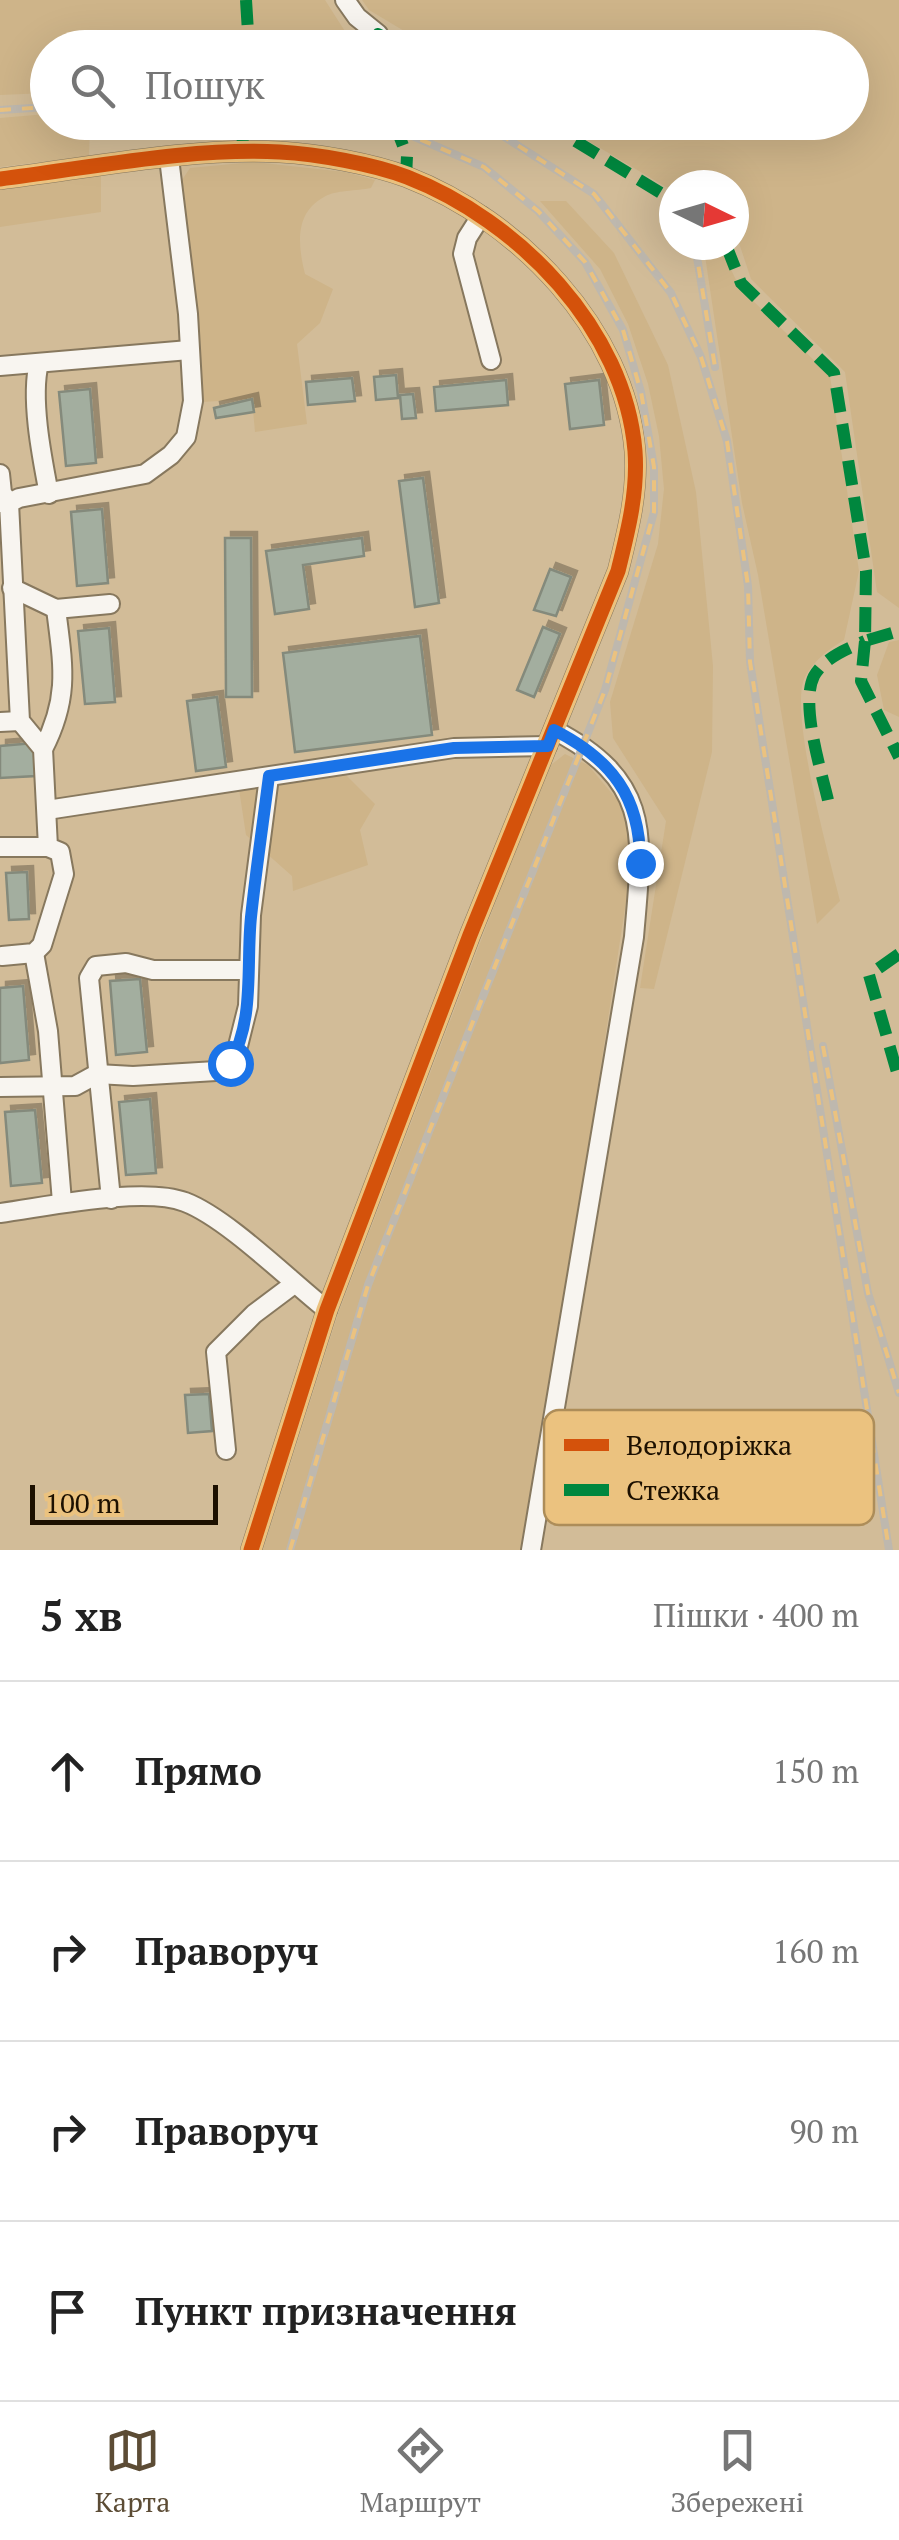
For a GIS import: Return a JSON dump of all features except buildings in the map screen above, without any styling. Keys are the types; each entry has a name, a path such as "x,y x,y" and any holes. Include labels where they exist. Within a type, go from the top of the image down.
{"street":[{"path":"345,0 373,30"},
{"path":"0,178 232,151 284,152 406,177 481,216 556,279 608,353 625,400 634,447 636,482 618,571 470,935 327,1310 251,1550"},
{"path":"5,503 145,474 186,437 192,401 190,350 169,158"},
{"path":"481,216 467,238 463,254 491,360"},
{"path":"2,371 39,363 190,350"},
{"path":"39,363 36,377 48,494"},
{"path":"0,474 20,721 43,749"},
{"path":"8,599 56,609 110,604"},
{"path":"48,846 43,749 55,726 64,690 56,609"},
{"path":"0,722 20,721"},
{"path":"47,810 454,748 551,738 584,746 621,786 634,808 640,832 631,956 555,1410"},
{"path":"0,1087 75,1086 97,1074 133,1076 216,1070 230,1063 248,1006 247,970 269,776"},
{"path":"0,847 48,846 60,852 64,874 42,945 34,952 2,956"},
{"path":"34,952 44,996 62,1202"},
{"path":"111,1199 89,978 96,966 126,963 153,970 247,970"},
{"path":"0,1213 62,1202 152,1198 183,1201 242,1240 327,1310"},
{"path":"226,1450 216,1352 254,1314 294,1284"},
{"path":"531,1550 544,1473"}],"shaded area":[{"path":"0,0 325,0 344,30 30,30 30,94 0,95"},
{"path":"362,0 899,0 899,608 877,592 845,372 751,279 745,260 749,260 749,170 659,170 659,183 587,140 869,140 869,30 403,30 369,10"},
{"path":"30,115 30,140 89,140 89,156 0,167 0,118"},
{"path":"253,162 345,172 375,180 371,188 324,197 307,212 300,242 305,274 333,289 320,323 297,344 307,424 255,432 252,399 202,402 182,180 190,168"},
{"path":"101,173 101,212 0,227 0,187"},
{"path":"540,201 566,201 614,253 668,365 696,492 713,666 712,752 654,989 640,988 666,821 613,738 610,702 658,544 664,489 659,436 648,384 628,324 600,269"},
{"path":"706,260 726,260 740,288 830,376 859,571 844,640 813,665 801,694 812,786 840,901 817,924 758,575 742,503"},
{"path":"899,640 899,717 884,710 877,675 889,642"},
{"path":"565,754 588,765 630,815 633,856 576,1228 520,1550 263,1550 338,1314 547,768"},
{"path":"344,773 375,804 360,830 368,865 293,891 292,876 246,835 239,789"}],"railway":[{"path":"0,110 30,108"},
{"path":"290,1550 368,1285 605,690 654,512 654,467 641,392 623,330 585,262 538,211 484,167 422,140"},
{"path":"509,140 594,194 671,293 701,357 727,441 748,586 750,662 867,1410"},
{"path":"697,260 715,367"},
{"path":"823,1046 868,1293 899,1393"},
{"path":"874,1454 889,1550"}],"marked path":[{"path":"246,0 248,30"},
{"path":"242,151 243,140"},
{"path":"401,140 407,156 406,177"},
{"path":"574,140 659,192"},
{"path":"732,260 741,283 834,373 866,571 865,641 899,631"},
{"path":"865,641 861,681 899,757"},
{"path":"828,800 813,737 810,688 824,664 865,641"},
{"path":"899,954 869,975 899,1079"}],"cycle path":[{"path":"0,179 176,155 246,151 327,157 407,177 488,221 559,284 588,322 611,363 627,406 635,451 635,481 618,571 470,935 327,1310 251,1550"}],"route":[{"path":"230,1063 248,1006 251,915 269,776 454,748 548,746 554,730 584,746 621,786 634,808 640,832 640,863"}]}
